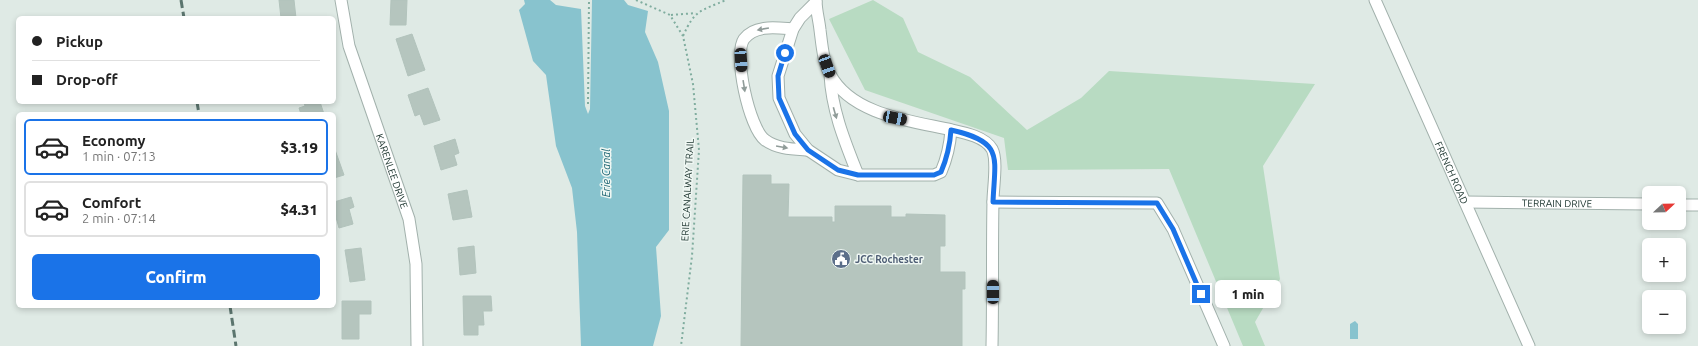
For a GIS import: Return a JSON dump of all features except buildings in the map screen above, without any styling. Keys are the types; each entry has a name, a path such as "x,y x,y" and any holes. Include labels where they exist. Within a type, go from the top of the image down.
{"street":[{"name":"KARENLEE DRIVE","path":"341,0 349,46 409,219 416,264 416,346"},
{"name":"FRENCH ROAD","path":"1375,0 1529,346"},
{"path":"816,1 800,18 793,29 778,76 777,86 779,98 785,114 795,134 808,150 838,170 858,175 934,175 941,172 949,150 951,130"},
{"path":"816,1 824,58 830,75 835,114 858,175"},
{"path":"793,29 773,28 757,30 744,38 740,47 743,86 750,114 758,134 774,146 808,150"},
{"path":"830,75 840,89 854,101 872,110 895,118 951,130 978,138 992,150 995,158 993,202 992,346"},
{"path":"993,202 1157,203 1173,229 1224,346"},
{"name":"TERRAIN DRIVE","path":"1465,202 1642,204"},
{"path":"1686,205 1698,205"}],"path":[{"path":"588,104 589,0"},
{"path":"636,0 670,15 697,13 726,0"},
{"path":"684,36 690,20 697,13"},
{"name":"ERIE CANALWAY TRAIL","path":"670,15 684,36 693,84 699,150 692,256 681,346"}],"green space":[{"path":"873,0 903,18 918,52 970,77 1027,130 1081,98 1109,71 1315,84 1263,166 1280,279 1255,322 1265,346 1243,346 1169,169 1008,170 1004,138 865,90 829,19"}],"water":[{"name":"Erie Canal","path":"524,0 550,0 556,5 581,9 585,106 588,114 590,109 592,0 624,0 628,5 648,11 645,32 658,62 669,111 669,230 656,247 661,316 653,346 581,346 577,232 572,188 556,146 546,75 533,61 519,10 525,4"},
{"path":"1355,321 1358,324 1358,339 1350,339 1350,324"}],"railway":[{"path":"181,0 184,16"},
{"path":"197,104 199,112"},
{"path":"230,308 236,346"}],"place":[{"name":"JCC Rochester","path":"841,259"}],"route":[{"path":"785,53 778,76 777,86 779,98 785,114 795,134 808,150 838,170 858,175 934,175 941,172 946,162 951,130 965,133 986,143 992,150 995,158 993,202 1157,203 1173,229 1201,294"}]}
